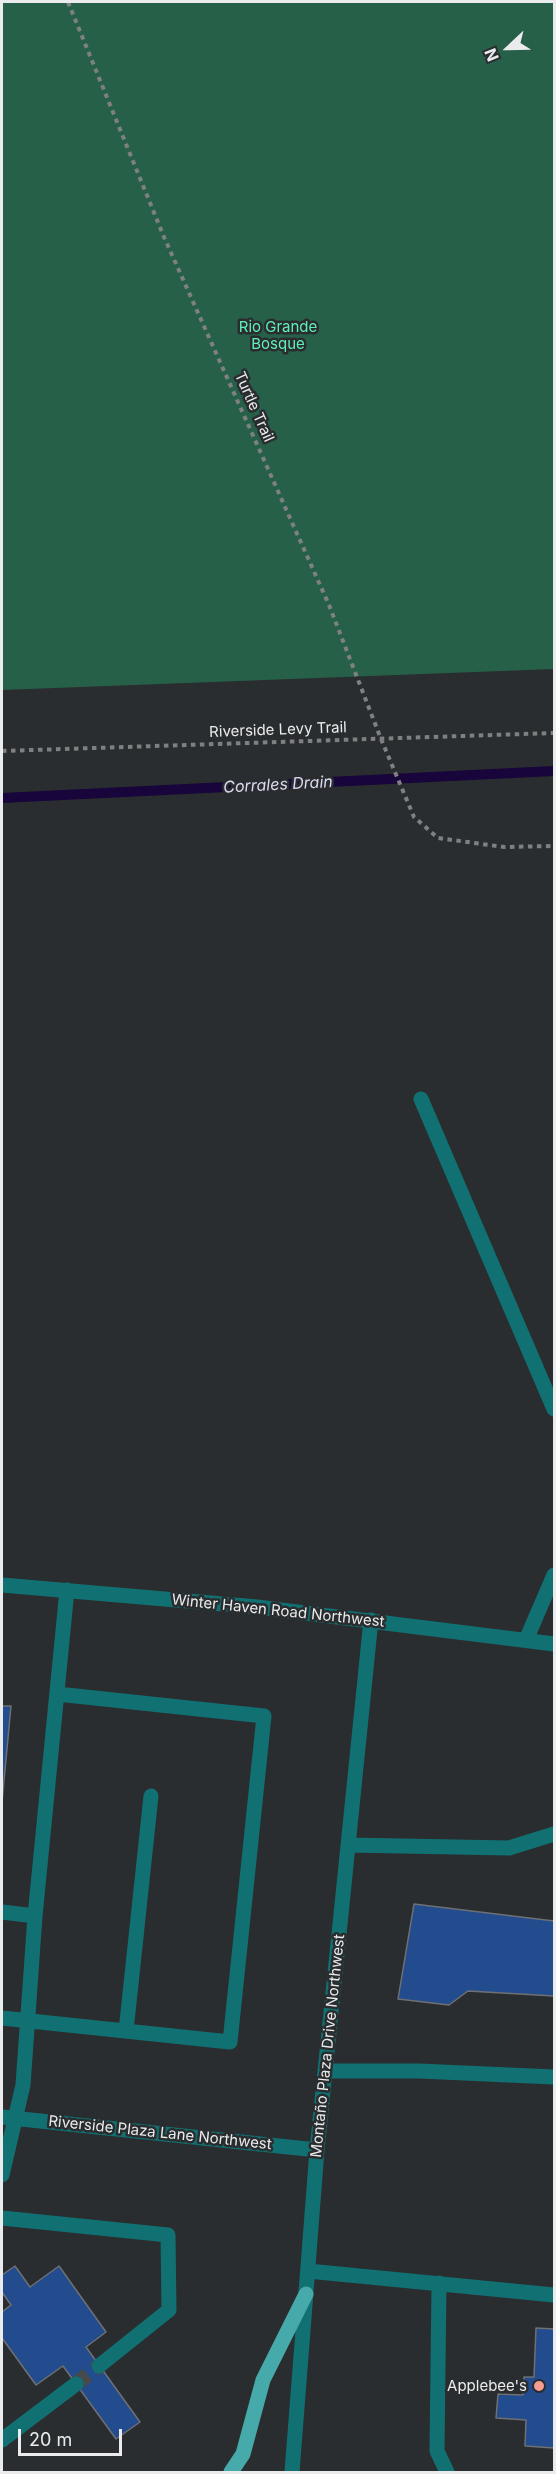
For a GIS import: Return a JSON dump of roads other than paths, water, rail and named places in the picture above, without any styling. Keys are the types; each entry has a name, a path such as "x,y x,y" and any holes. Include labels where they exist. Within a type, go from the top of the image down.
{"main road":[{"path":"231,2472 243,2454 262,2380 306,2294"}],"street":[{"path":"421,1099 555,1408"},
{"path":"526,1640 555,1575"},
{"name":"Winter Haven Road Northwest","path":"2,1585 257,1607 555,1644"},
{"path":"2,2175 8,2118 23,2085 35,1916 67,1590"},
{"name":"Montaño Plaza Drive Northwest","path":"292,2472 318,2150 371,1620"},
{"path":"2,2018 230,2042 264,1716 57,1694"},
{"path":"126,2031 151,1796"},
{"path":"348,1845 509,1848 555,1834"},
{"path":"2,1912 35,1916"},
{"path":"326,2071 419,2071 555,2077"},
{"name":"Riverside Plaza Lane Northwest","path":"8,2118 318,2150"},
{"path":"2,2218 168,2235 169,2310 99,2366"},
{"path":"308,2271 555,2295"},
{"path":"440,2283 437,2451 447,2472"},
{"path":"2,2440 76,2384"}],"waterway":[{"name":"Corrales Drain","path":"2,798 554,771"}],"tunnel":[{"path":"76,2384 99,2366"}],"place":[{"name":"Applebee's","path":"539,2386"}],"park label":[{"name":"Rio Grande Bosque","path":"278,336"}]}
